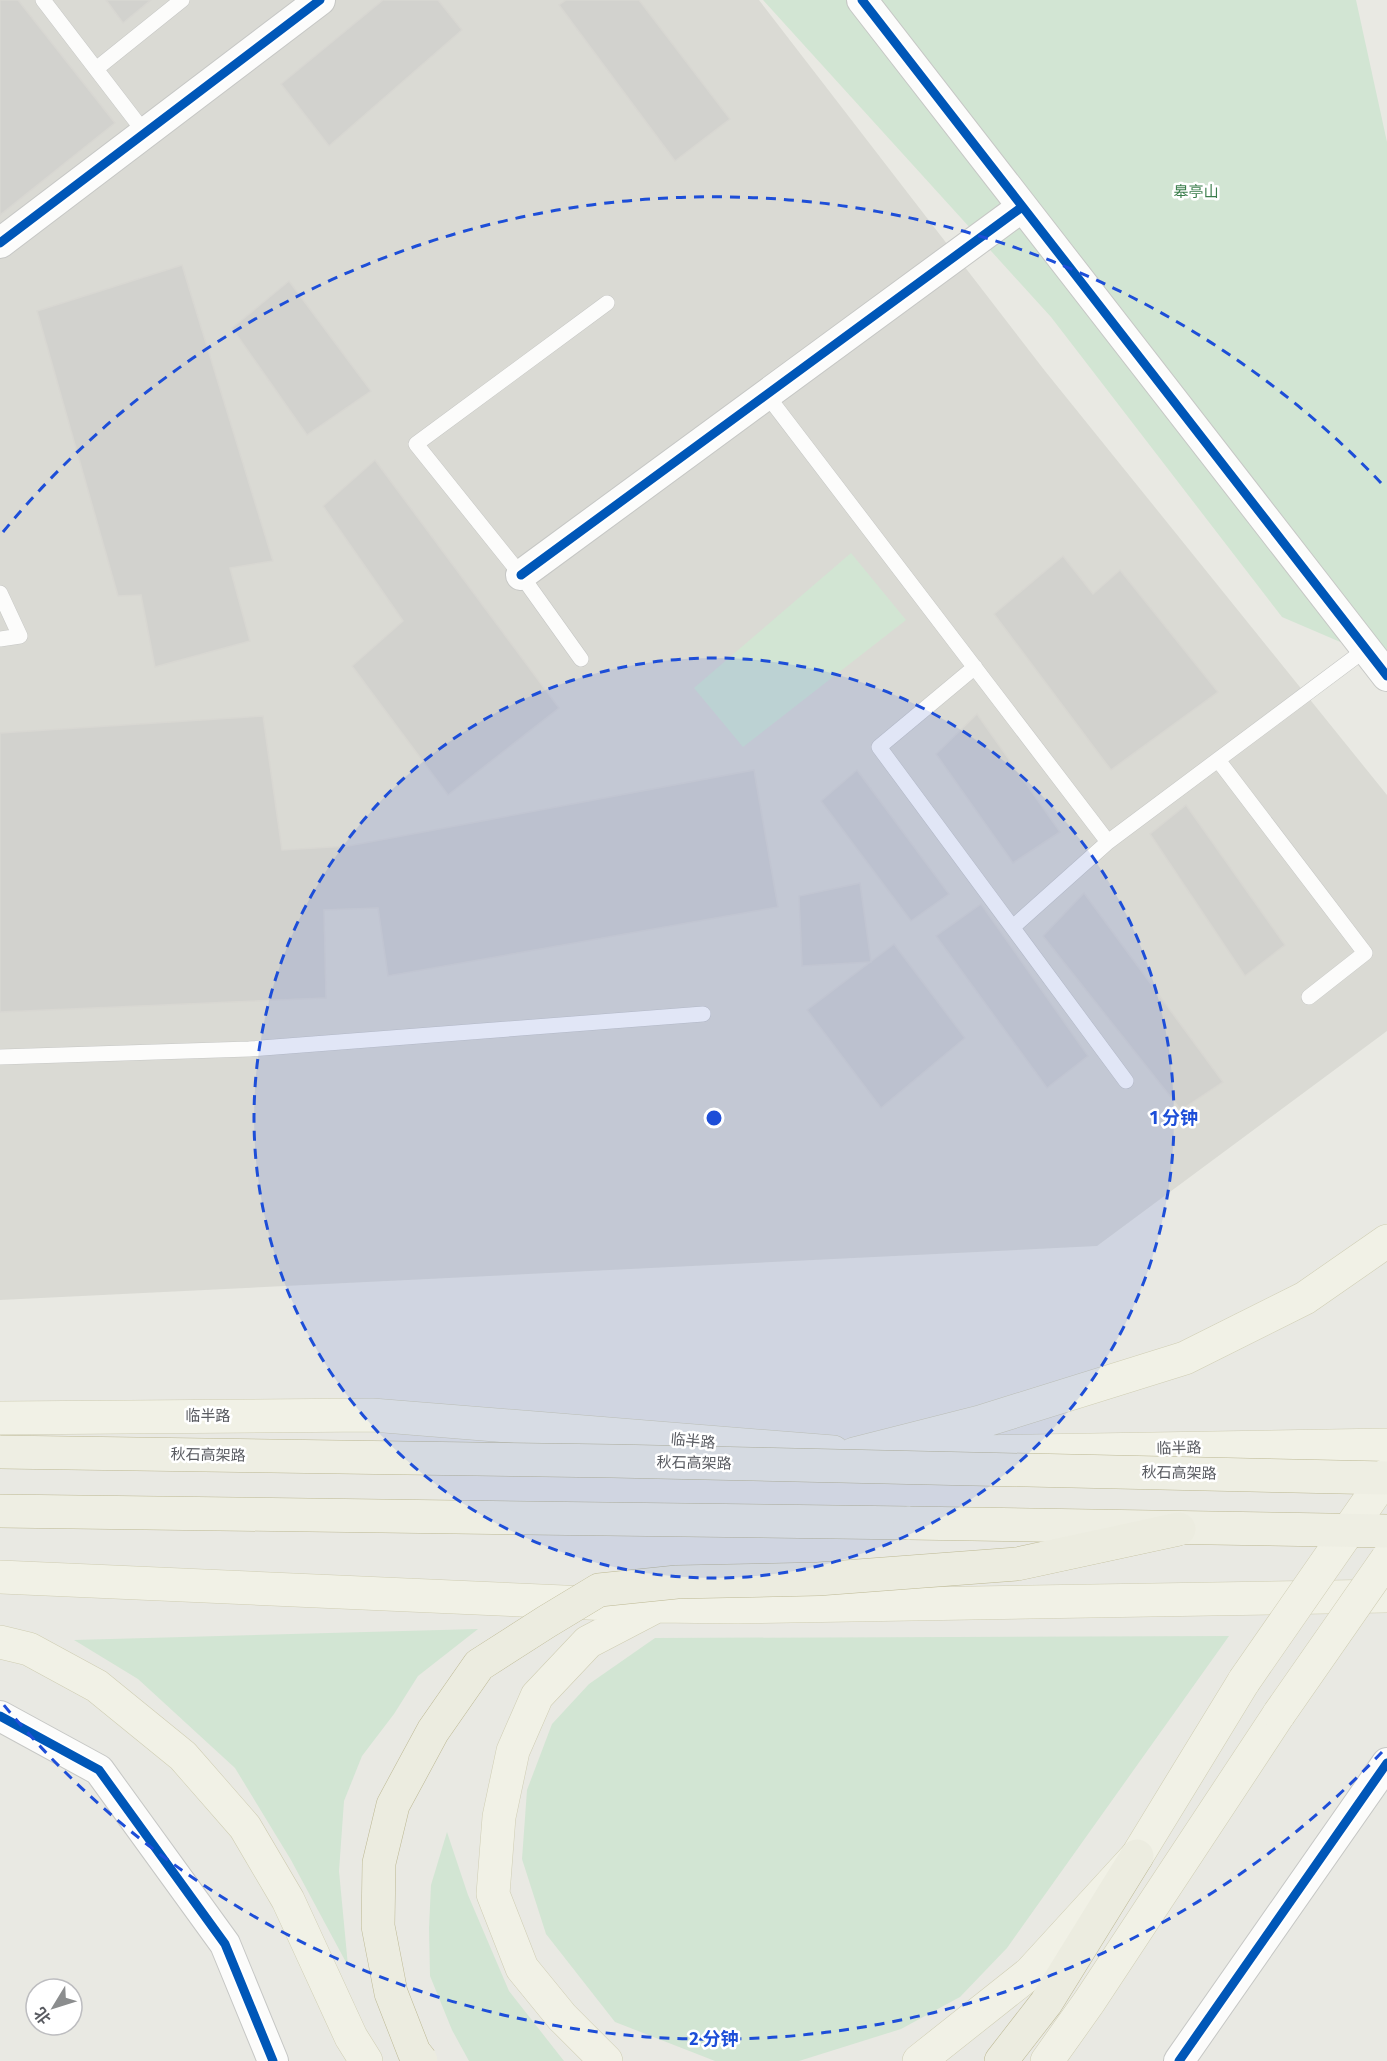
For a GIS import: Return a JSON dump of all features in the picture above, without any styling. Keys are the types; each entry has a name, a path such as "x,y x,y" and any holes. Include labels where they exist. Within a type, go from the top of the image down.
{"highway":[{"name":"秋石高架路","path":"0,1452 1387,1476"},
{"path":"0,1511 1387,1531"},
{"path":"421,2061 414,2052 391,1993 378,1926 379,1863 393,1805 433,1731 479,1665 599,1590 677,1582 818,1578 1017,1564 1179,1529"},
{"path":"1001,2061 1046,2003 1137,1856"}],"main road":[{"path":"854,1454 980,1422 1185,1358 1305,1298 1387,1241"},
{"name":"临半路","path":"0,1418 372,1415 854,1454 1387,1445"},
{"path":"919,2061 1030,1973 1137,1856 1244,1681 1387,1476"},
{"path":"1047,2061 1089,2002 1279,1714 1387,1559"},
{"path":"0,1577 656,1606 738,1607 1387,1596"},
{"path":"606,2061 562,2017 522,1968 493,1894 499,1817 513,1751 537,1696 588,1642 656,1606"},
{"path":"0,1642 29,1650 97,1686 183,1756 245,1827 288,1900 351,2037 366,2061"}],"street":[{"path":"0,243 320,0"},
{"path":"862,0 1387,676"},
{"path":"521,575 1022,207"},
{"path":"0,1716 99,1770 225,1944 273,2061"},
{"path":"1179,2061 1387,1762"}],"lane":[{"path":"43,0 145,133"},
{"path":"96,69 182,0"},
{"path":"581,659 521,575 416,444 607,303"},
{"path":"766,394 1108,842"},
{"path":"0,593 20,636 0,639"},
{"path":"1013,927 1108,842 1366,649"},
{"path":"975,667 879,747 1126,1080"},
{"path":"1218,760 1365,952 1309,997"},
{"path":"0,1057 249,1049 703,1014"}],"shaded area":[{"path":"0,0 759,0 1045,371 1387,795 1387,1031 1097,1246 0,1300"}],"green space":[{"name":"皋亭山","path":"763,0 1356,0 1387,142 1387,662 1282,617 1051,317"},
{"path":"851,553 906,620 743,747 694,688"},
{"path":"478,1629 418,1676 394,1714 362,1756 344,1801 339,1871 348,1966 291,1860 235,1768 138,1679 74,1640"},
{"path":"1229,1636 1007,1948 960,1997 901,2029 799,2061 715,2061 615,2022 546,1934 522,1859 527,1790 552,1724 589,1684 655,1638"},
{"path":"447,1832 468,1895 509,1991 564,2061 469,2061 452,2030 430,1976 431,1885"}],"building":[{"path":"0,0 18,0 115,123 0,215"},
{"path":"106,0 151,0 123,23"},
{"path":"383,0 438,0 462,30 329,146 281,84"},
{"path":"566,0 639,0 730,119 675,161 559,5"},
{"path":"182,265 273,561 230,568 250,641 155,667 141,595 118,596 37,311"},
{"path":"289,281 371,391 307,435 232,328"},
{"path":"375,460 559,708 448,795 352,666 403,621 323,506"},
{"path":"1063,556 1093,594 1120,570 1218,692 1111,770 994,614"},
{"path":"977,714 1060,832 1013,863 936,754"},
{"path":"263,716 282,850 348,846 754,770 778,907 388,976 378,908 324,910 326,998 0,1012 0,733"},
{"path":"857,770 949,894 911,921 821,801"},
{"path":"1186,805 1285,945 1245,976 1150,834"},
{"path":"860,883 871,962 802,966 799,896"},
{"path":"1084,893 1223,1082 1181,1110 1043,936"},
{"path":"981,904 1088,1056 1047,1088 936,936"},
{"path":"894,944 965,1038 881,1108 807,1010"}],"cycle path":[{"path":"0,243 320,0"},
{"path":"862,0 1387,676"},
{"path":"521,575 1022,207"},
{"path":"0,1716 99,1770 225,1944 273,2061"},
{"path":"1179,2061 1387,1763"}]}
